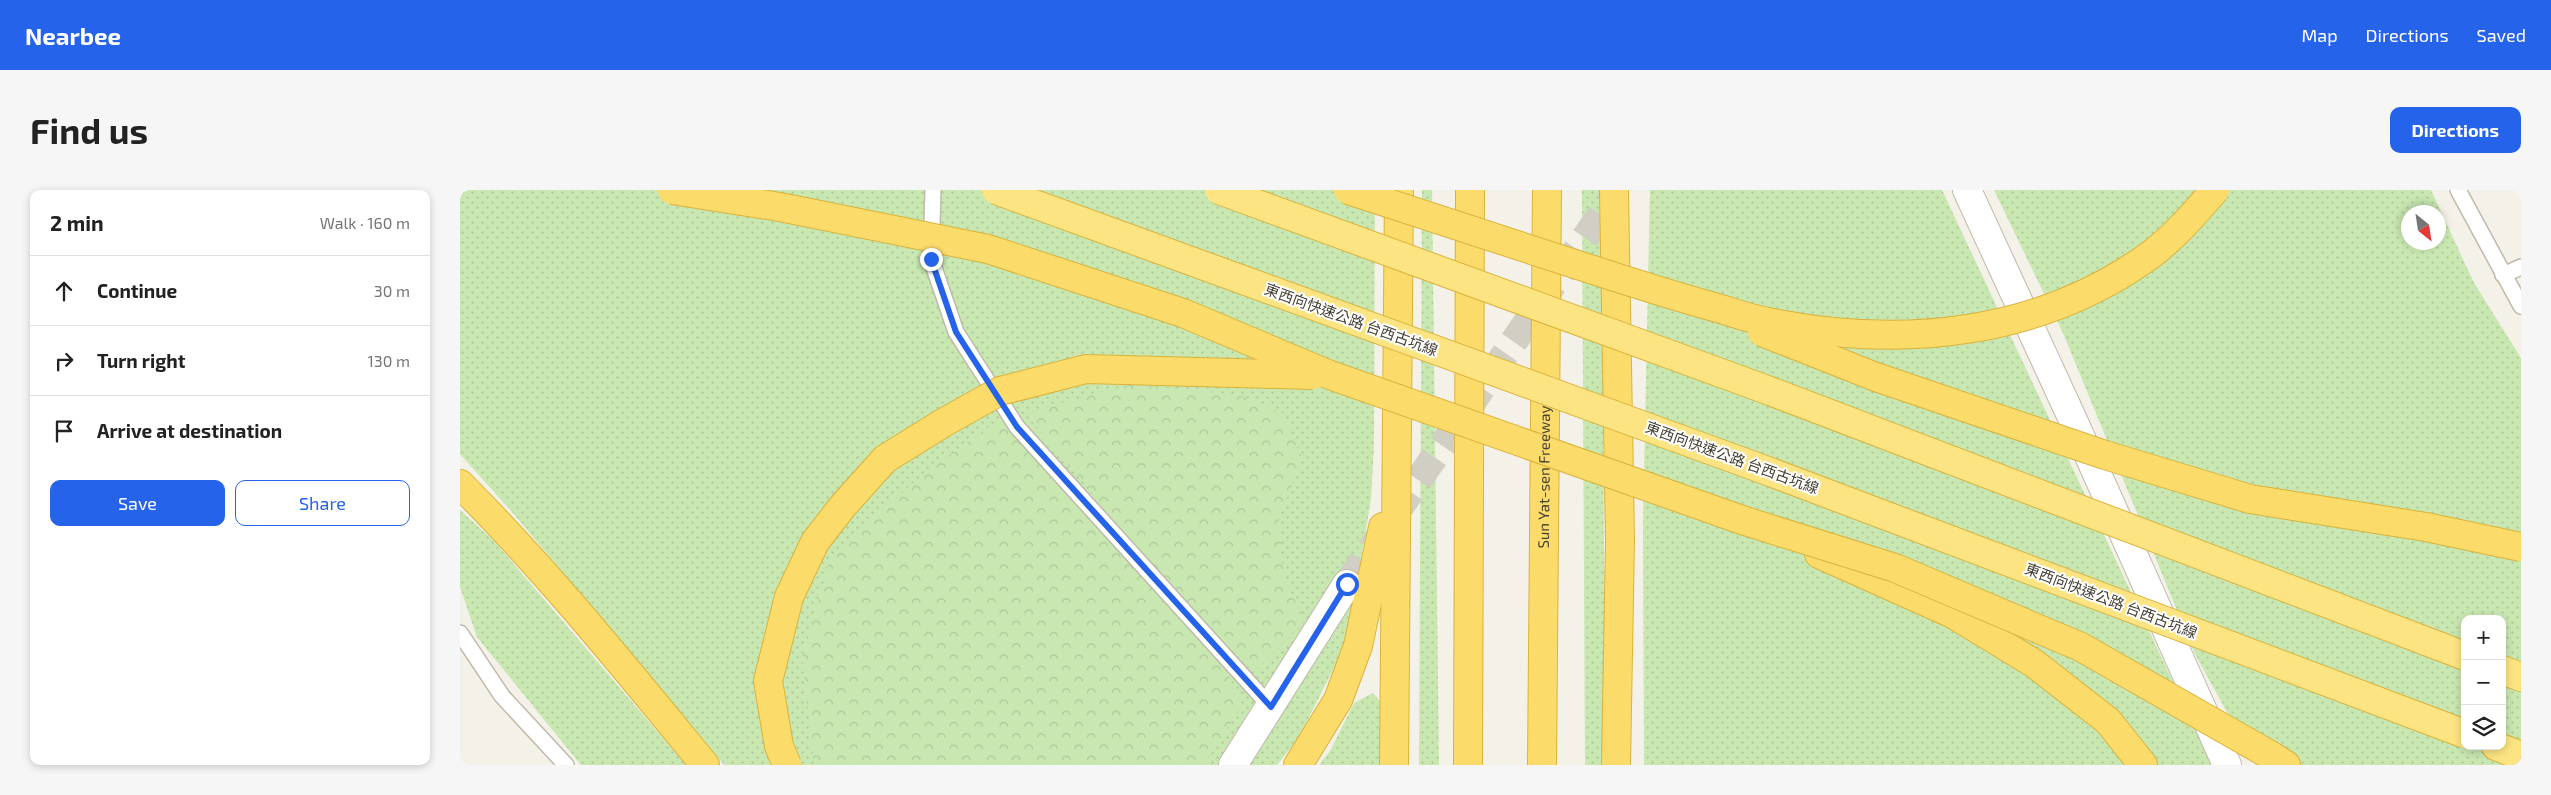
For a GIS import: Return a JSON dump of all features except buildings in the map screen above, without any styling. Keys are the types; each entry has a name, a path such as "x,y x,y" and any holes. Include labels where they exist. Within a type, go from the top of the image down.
{"highway":[{"path":"672,190 780,207 988,249 1183,313 1330,376 1745,521 1895,568 2080,648 2286,765"},
{"name":"東西向快速公路 台西古坑線","path":"996,190 1765,470 2461,732"},
{"path":"1219,190 1762,388 2461,654"},
{"path":"1348,190 1658,291 1767,322 1851,334 1943,334 1986,327 2046,310 2117,276 2153,253 2189,221 2215,190"},
{"path":"1394,765 1395,469 1399,190"},
{"path":"1468,765 1470,190"},
{"name":"Sun Yat-sen Freeway","path":"1542,765 1547,190"},
{"path":"1614,190 1617,257 1620,540 1616,765"},
{"path":"1617,257 1624,190"},
{"path":"1658,291 1876,377 2106,456 2250,499 2426,527 2521,548"},
{"path":"787,765 779,746 768,681 789,597 815,542 842,507 885,459 1000,391 1086,369 1330,376"},
{"path":"1298,765 1338,700 1358,646 1395,469"},
{"path":"460,484 504,528 622,664 705,765"},
{"path":"1745,521 1954,614 2035,664 2108,721 2143,765"},
{"path":"2506,672 2521,678"},
{"path":"1616,722 1623,765"},
{"path":"2506,750 2521,756"}],"street":[{"path":"1967,190 2078,429 2227,765"},
{"path":"1233,765 1347,584"}],"lane":[{"path":"933,190 931,259 956,332 1017,427 1271,707"},
{"path":"2458,190 2521,306"},
{"path":"2503,274 2521,267"},
{"path":"460,633 502,696 566,765"}],"green space":[{"path":"460,190 1375,190 1374,444 1371,499 1347,642 1298,739 1277,765 724,765 512,512 460,454"},
{"path":"1422,190 1432,190 1439,765 1419,765"},
{"path":"1582,190 1602,190 1605,765 1585,765"},
{"path":"1650,190 1942,190 2212,765 1644,765 1643,522"},
{"path":"1994,190 2431,190 2438,205 2401,205 2401,250 2446,250 2446,222 2474,283 2521,358 2521,765 2256,765 2195,654 2063,333"},
{"path":"1132,384 1238,395 1283,413 1302,458 1279,520 1284,578 1305,621 1255,671 1159,572 1025,413"},
{"path":"1004,416 1223,664 1243,705 1203,765 814,765 802,658 831,556 922,475"},
{"path":"460,510 494,541 686,765 581,765 477,637 460,587"},
{"path":"1373,693 1388,711 1387,765 1319,765 1330,751 1354,703"}],"tunnel":[{"path":"1347,584 1618,190"}],"route":[{"path":"931,259 956,332 1017,427 1271,707 1347,584"}]}
